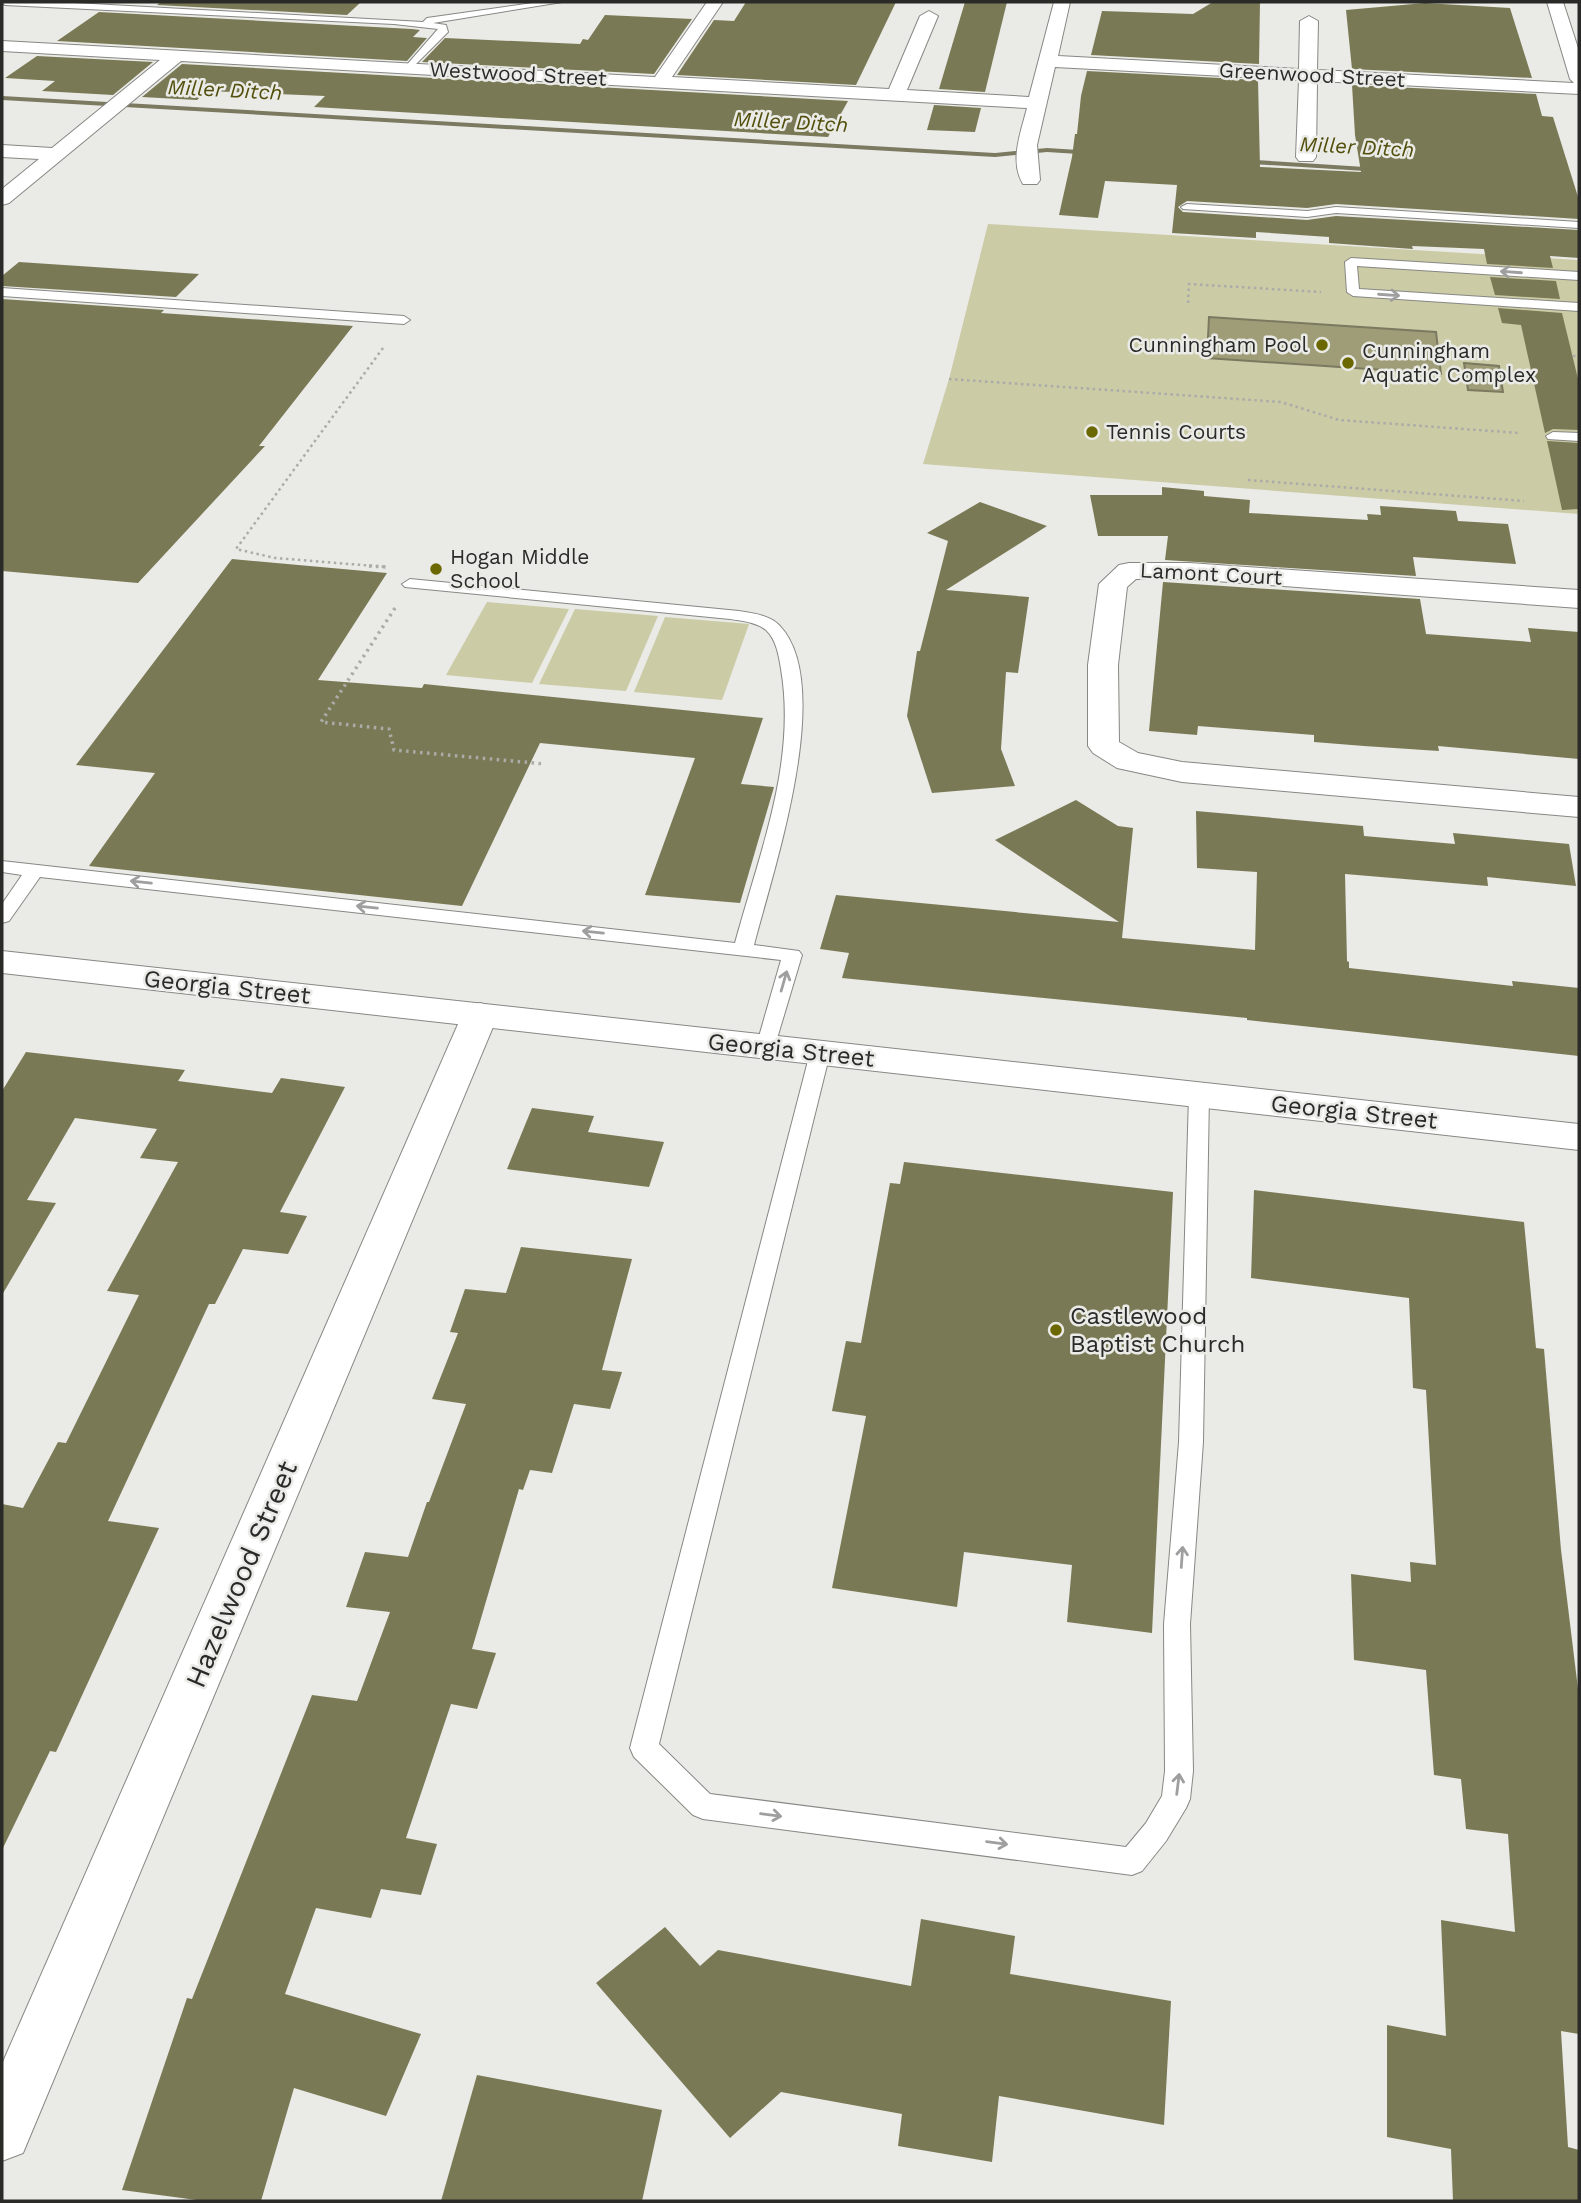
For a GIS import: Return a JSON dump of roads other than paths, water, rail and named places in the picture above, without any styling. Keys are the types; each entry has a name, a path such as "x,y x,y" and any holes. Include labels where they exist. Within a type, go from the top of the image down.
{"street":[{"path":"660,82 715,2"},
{"path":"1030,180 1026,151 1045,61 1062,2"},
{"path":"1557,8 1579,16"},
{"path":"1557,8 1579,79"},
{"path":"896,95 929,16"},
{"path":"1306,157 1309,21"},
{"name":"Westwood Street","path":"2,46 1035,103"},
{"path":"2,199 176,56"},
{"name":"Greenwood Street","path":"1045,61 1579,89"},
{"path":"2,151 56,154"},
{"name":"Lamont Court","path":"1579,599 1189,571 1129,570 1112,584 1107,616 1102,713 1104,746 1128,761 1182,772 1579,807"},
{"name":"Georgia Street","path":"4,966 480,1015 1579,1137"},
{"name":"Hazelwood Street","path":"2,2132 480,1015"}],"lane":[{"path":"5,2 419,23 443,27 443,32 408,69"},
{"path":"419,23 557,2"},
{"path":"1187,207 1307,214 1336,210 1579,225"},
{"path":"1579,276 1351,262 1353,292 1579,307"},
{"path":"2,292 404,320"},
{"path":"1553,436 1579,437"},
{"path":"410,584 704,611 751,619 772,627 789,658 793,697 788,780 743,949"},
{"path":"2,867 792,955 766,1047"},
{"path":"2,918 35,870"},
{"path":"820,1053 644,1748 704,1806 1132,1861 1156,1832 1176,1799 1179,1771 1177,1624 1191,1442 1199,1095"}],"waterway":[{"name":"Miller Ditch","path":"2,98 995,155 1047,150 1094,153"},
{"name":"Miller Ditch","path":"1239,161 1381,170"}],"place":[{"name":"Cunningham Pool","path":"1322,345"},
{"name":"Cunningham Aquatic Complex","path":"1348,363"},
{"name":"Tennis Courts","path":"1092,432"},
{"name":"Hogan Middle School","path":"436,569"},
{"name":"Castlewood Baptist Church","path":"1056,1330"}]}
